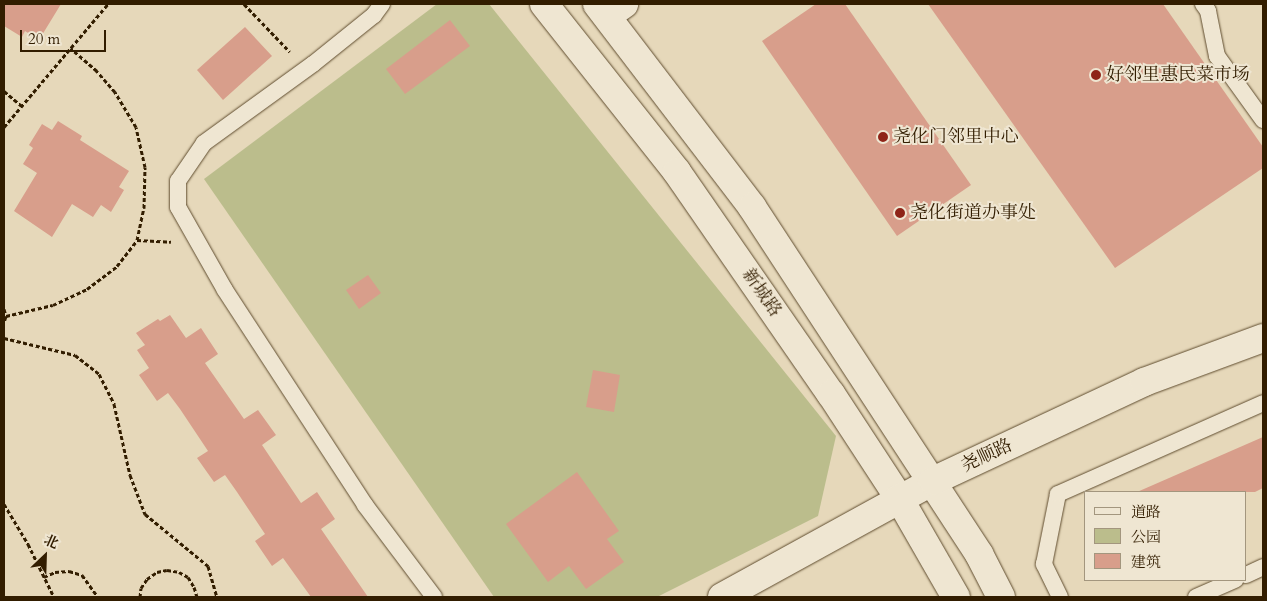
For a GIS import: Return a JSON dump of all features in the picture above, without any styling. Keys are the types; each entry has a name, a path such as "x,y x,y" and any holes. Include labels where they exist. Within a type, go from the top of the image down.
{"main road":[{"name":"新城路","path":"544,4 677,172 831,394 899,498 956,597"},
{"path":"610,8 752,207 933,481 979,554 1001,597"},
{"name":"尧顺路","path":"722,597 933,481 1144,382 1263,338"}],"lane":[{"path":"382,4 374,15 306,69 204,143 178,181 178,207 225,290 365,505 434,597"},
{"path":"1203,4 1208,11 1217,56 1263,120"},
{"path":"1060,597 1044,564 1058,494 1263,403"},
{"path":"1247,575 1263,567"},
{"path":"1196,597 1234,581"}],"path":[{"path":"4,127 108,4"},
{"path":"244,4 306,69"},
{"path":"6,316 53,305 87,289 117,266 137,240 144,208 145,167 136,127 115,92 97,71 71,48"},
{"path":"4,91 22,106"},
{"path":"137,240 170,242 193,233"},
{"path":"4,309 6,316 4,322"},
{"path":"4,338 75,355 99,374 114,404 130,475 144,514 208,566 218,597"},
{"path":"4,504 54,597"},
{"path":"140,597 141,588 147,579 157,572 167,570 179,572 188,578 194,587 197,597"},
{"path":"44,577 55,572 82,575 98,597"}],"green space":[{"path":"437,4 489,4 836,436 818,516 657,597 494,597 204,179"}],"building":[{"path":"4,4 61,4 39,40 25,31 22,37 4,26"},
{"name":"尧化门邻里中心","path":"816,4 845,4 971,185 897,236 762,41"},
{"name":"好邻里惠民菜市场","path":"928,4 1163,4 1263,147 1263,168 1115,268"},
{"path":"450,20 470,46 405,94 386,69"},
{"path":"245,27 272,56 223,100 197,70"},
{"path":"58,121 82,136 80,140 129,171 119,187 124,190 111,212 101,205 93,217 72,204 52,237 14,211 37,173 23,164 33,148 29,145 42,124 52,130"},
{"path":"368,275 381,293 359,309 346,290"},
{"path":"170,315 186,338 201,328 218,354 205,363 244,419 258,410 276,435 262,445 301,503 317,492 335,519 321,529 368,597 311,597 283,558 272,566 255,541 265,534 225,475 214,482 197,458 208,451 180,409 168,393 157,401 139,375 149,368 137,350 145,345 136,333 158,319 160,321"},
{"path":"593,370 620,375 614,412 586,407"},
{"path":"1263,437 1263,488 1255,492 1139,491"},
{"path":"577,472 619,531 607,539 624,562 586,589 569,566 548,582 506,524"}],"place":[{"name":"好邻里惠民菜市场","path":"1096,75"},
{"name":"尧化门邻里中心","path":"883,137"},
{"name":"尧化街道办事处","path":"900,213"}]}
